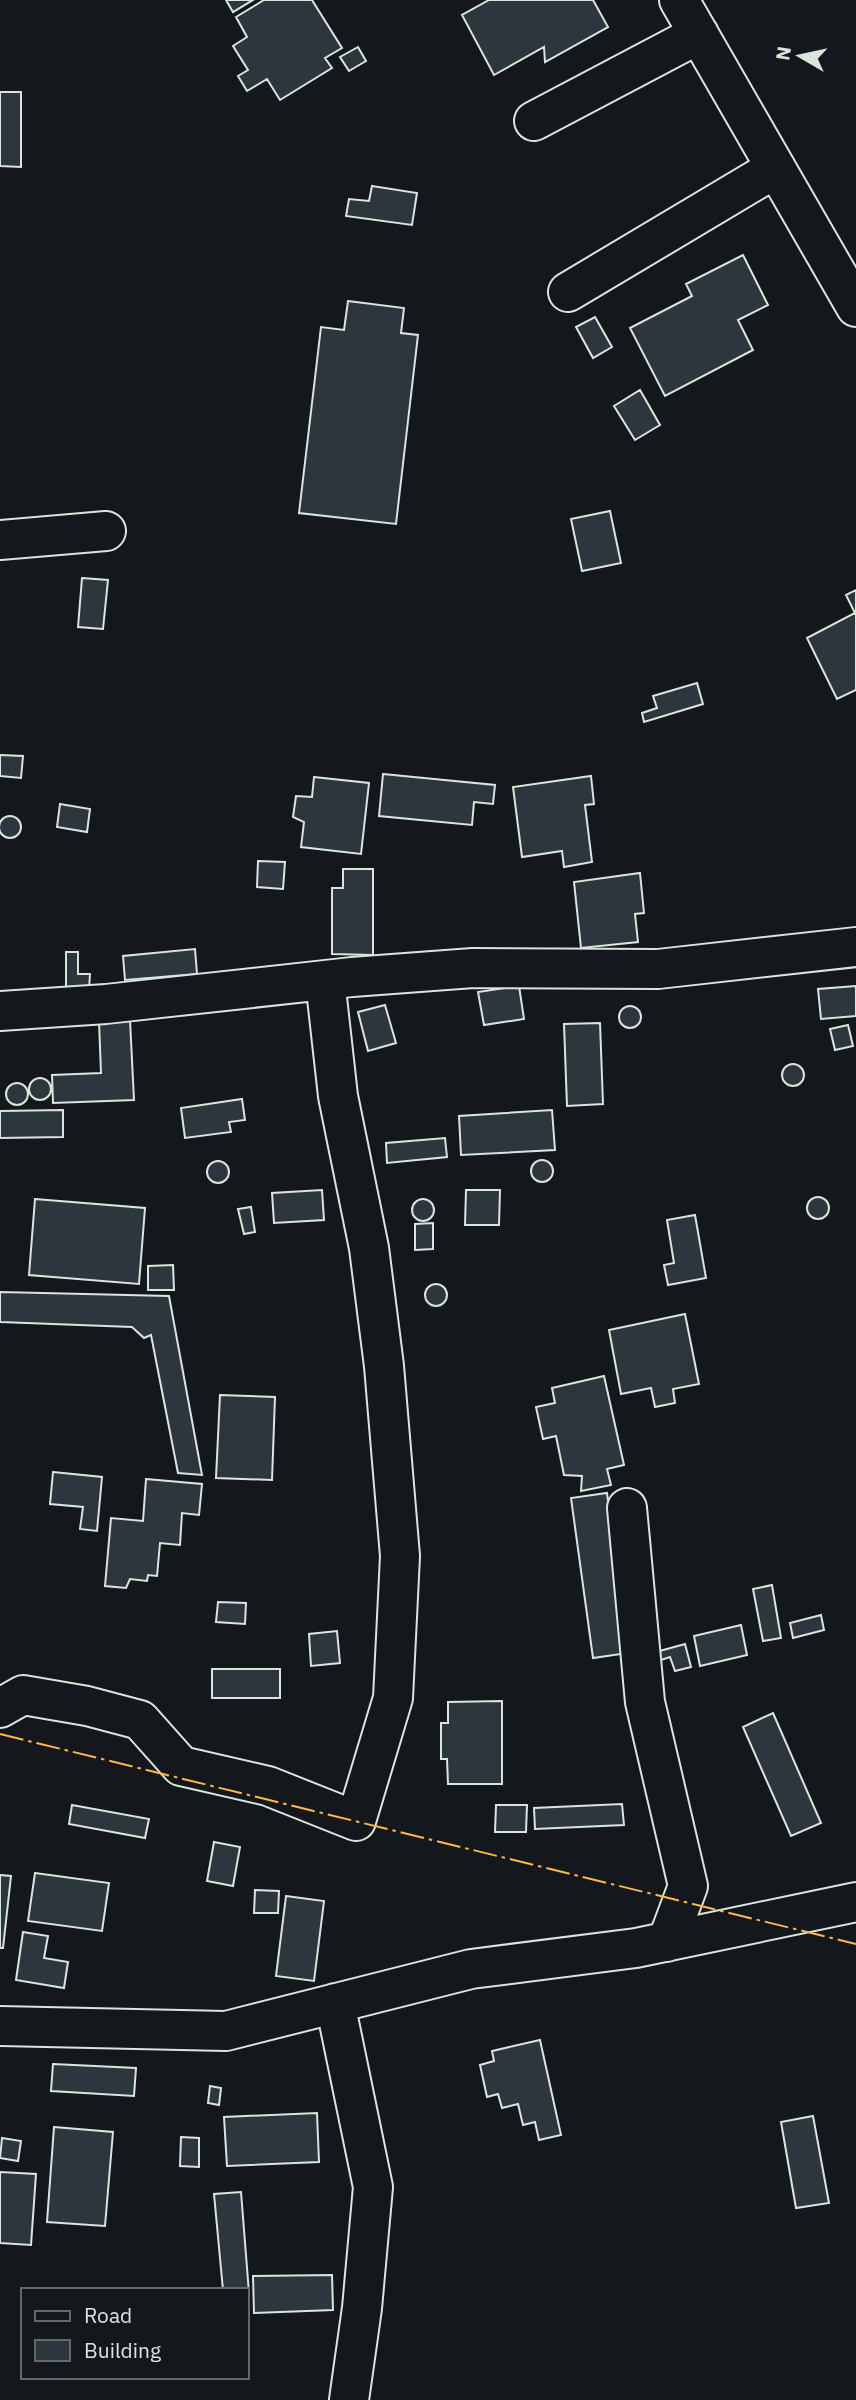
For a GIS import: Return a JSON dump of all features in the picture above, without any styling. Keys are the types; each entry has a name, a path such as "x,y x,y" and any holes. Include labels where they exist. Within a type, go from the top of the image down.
{"street":[{"path":"679,0 856,307"},
{"path":"534,121 699,34"},
{"path":"568,292 776,168"},
{"path":"0,540 106,531"},
{"path":"0,1011 106,1004 473,968 658,969 856,947"},
{"path":"0,1709 23,1695 87,1706 140,1720 181,1766 268,1786 356,1821 393,1698 400,1556 384,1366 369,1248 338,1096 325,981"},
{"path":"627,1508 645,1702 688,1886 667,1942"},
{"path":"0,2026 226,2031 471,1969 636,1948 856,1902"},
{"path":"335,2003 373,2187 362,2308 349,2400"}],"building":[{"path":"226,0 253,0 233,12"},
{"path":"264,0 312,0 342,48 325,58 332,68 280,100 267,79 247,91 238,76 248,70 233,46 247,37 236,17"},
{"path":"489,0 593,0 608,27 545,62 544,47 494,75 462,15"},
{"path":"358,47 366,61 349,71 340,57"},
{"path":"0,92 21,92 21,167 0,166"},
{"path":"372,186 417,193 412,225 346,216 349,199 369,201"},
{"path":"743,255 768,305 738,320 753,350 665,396 630,328 692,296 686,284"},
{"path":"348,301 404,308 401,333 418,335 396,524 299,513 321,327 344,330"},
{"path":"595,317 612,347 593,358 576,327"},
{"path":"640,390 660,425 635,440 614,406"},
{"path":"610,511 621,563 582,571 571,519"},
{"path":"82,578 108,580 103,629 78,627"},
{"path":"856,590 856,690 837,699 807,638 855,613 846,595"},
{"path":"697,683 703,704 644,722 642,713 657,708 653,696"},
{"path":"0,755 23,756 21,778 0,776"},
{"path":"383,774 495,785 493,804 474,802 472,825 379,816"},
{"path":"591,776 594,804 585,805 592,862 564,867 562,851 522,857 513,787"},
{"path":"314,777 369,783 361,854 301,847 304,822 293,817 296,796 312,797"},
{"path":"60,804 90,809 87,832 57,827"},
{"path":"10,816 18,819 21,827 18,835 10,838 2,835 -1,827 2,819"},
{"path":"258,861 285,862 283,889 257,887"},
{"path":"343,869 373,869 373,955 332,954 332,888 343,888"},
{"path":"640,873 644,913 635,914 638,942 581,948 574,882"},
{"path":"195,949 197,974 125,980 123,956"},
{"path":"66,952 78,952 78,974 90,974 89,990 66,989"},
{"path":"519,986 524,1019 484,1025 478,992"},
{"path":"856,986 856,1016 821,1019 818,989"},
{"path":"385,1005 396,1043 368,1051 358,1012"},
{"path":"630,1006 638,1009 641,1017 638,1025 630,1028 622,1025 619,1017 622,1009"},
{"path":"130,1020 134,1100 53,1103 52,1075 101,1073 99,1021"},
{"path":"600,1023 603,1104 567,1106 564,1024"},
{"path":"848,1025 853,1046 835,1050 830,1029"},
{"path":"793,1064 801,1067 804,1075 801,1083 793,1086 785,1083 782,1075 785,1067"},
{"path":"40,1078 48,1081 51,1089 48,1097 40,1100 32,1097 29,1089 32,1081"},
{"path":"17,1083 25,1086 28,1094 25,1102 17,1105 9,1102 6,1094 9,1086"},
{"path":"242,1099 245,1120 229,1122 231,1132 185,1138 181,1108"},
{"path":"63,1110 63,1137 0,1138 0,1111"},
{"path":"552,1110 555,1150 461,1155 459,1116"},
{"path":"445,1138 447,1157 387,1163 386,1143"},
{"path":"542,1160 550,1163 553,1171 550,1179 542,1182 534,1179 531,1171 534,1163"},
{"path":"218,1161 226,1164 229,1172 226,1180 218,1183 210,1180 207,1172 210,1164"},
{"path":"322,1190 324,1220 274,1223 272,1193"},
{"path":"466,1190 500,1190 499,1225 465,1225"},
{"path":"818,1197 826,1200 829,1208 826,1216 818,1219 810,1216 807,1208 810,1200"},
{"path":"35,1199 145,1208 139,1284 29,1275"},
{"path":"423,1199 431,1202 434,1210 431,1218 423,1221 415,1218 412,1210 415,1202"},
{"path":"251,1207 255,1232 244,1234 238,1209"},
{"path":"695,1215 706,1278 668,1285 664,1265 674,1263 667,1220"},
{"path":"433,1223 433,1249 415,1250 415,1224"},
{"path":"173,1265 174,1290 148,1290 148,1266"},
{"path":"436,1284 444,1287 447,1295 444,1303 436,1306 428,1303 425,1295 428,1287"},
{"path":"0,1292 169,1296 202,1475 178,1473 151,1335 144,1338 132,1327 0,1322"},
{"path":"685,1314 699,1384 673,1389 675,1403 655,1407 651,1388 621,1394 609,1330"},
{"path":"604,1376 624,1465 607,1469 611,1485 581,1491 582,1476 564,1475 556,1436 543,1439 536,1407 555,1403 552,1388"},
{"path":"220,1395 275,1397 272,1480 216,1478"},
{"path":"53,1472 102,1477 97,1531 80,1529 83,1507 50,1504"},
{"path":"146,1479 202,1484 199,1515 182,1513 180,1545 160,1543 157,1576 148,1575 147,1581 130,1579 126,1588 105,1586 111,1518 143,1521"},
{"path":"607,1493 628,1653 593,1658 571,1498"},
{"path":"772,1585 781,1638 763,1641 753,1589"},
{"path":"218,1602 246,1603 245,1624 216,1622"},
{"path":"821,1615 824,1630 793,1638 790,1623"},
{"path":"741,1625 747,1655 700,1666 694,1636"},
{"path":"337,1631 340,1663 311,1666 309,1634"},
{"path":"685,1644 691,1667 675,1671 670,1657 658,1661 656,1652"},
{"path":"212,1669 280,1669 280,1698 212,1698"},
{"path":"502,1701 502,1784 448,1784 447,1759 441,1759 441,1723 448,1723 448,1702"},
{"path":"773,1713 821,1823 791,1836 743,1727"},
{"path":"622,1804 624,1825 535,1829 534,1808"},
{"path":"72,1805 149,1819 145,1838 69,1824"},
{"path":"496,1805 527,1805 526,1832 495,1832"},
{"path":"214,1842 240,1847 233,1886 207,1881"},
{"path":"35,1873 109,1883 102,1931 28,1921"},
{"path":"0,1875 11,1876 3,1948 0,1948"},
{"path":"255,1890 279,1891 278,1913 254,1913"},
{"path":"286,1896 324,1901 314,1981 276,1976"},
{"path":"23,1932 48,1936 44,1958 68,1962 64,1988 16,1980"},
{"path":"540,2040 561,2135 539,2140 535,2122 523,2125 518,2104 502,2108 498,2094 487,2097 480,2065 494,2061 492,2051"},
{"path":"53,2064 136,2068 134,2096 51,2091"},
{"path":"210,2086 221,2088 219,2105 208,2103"},
{"path":"317,2113 319,2162 227,2166 224,2117"},
{"path":"813,2116 829,2203 796,2208 781,2122"},
{"path":"54,2127 113,2132 105,2226 47,2222"},
{"path":"181,2137 199,2138 199,2167 180,2166"},
{"path":"2,2138 21,2141 18,2161 0,2158"},
{"path":"0,2172 36,2174 31,2245 0,2243"},
{"path":"241,2192 249,2293 248,2288 223,2288 214,2194"},
{"path":"332,2275 333,2310 254,2313 253,2276"}],"power":[{"path":"0,1734 856,1944"}]}
